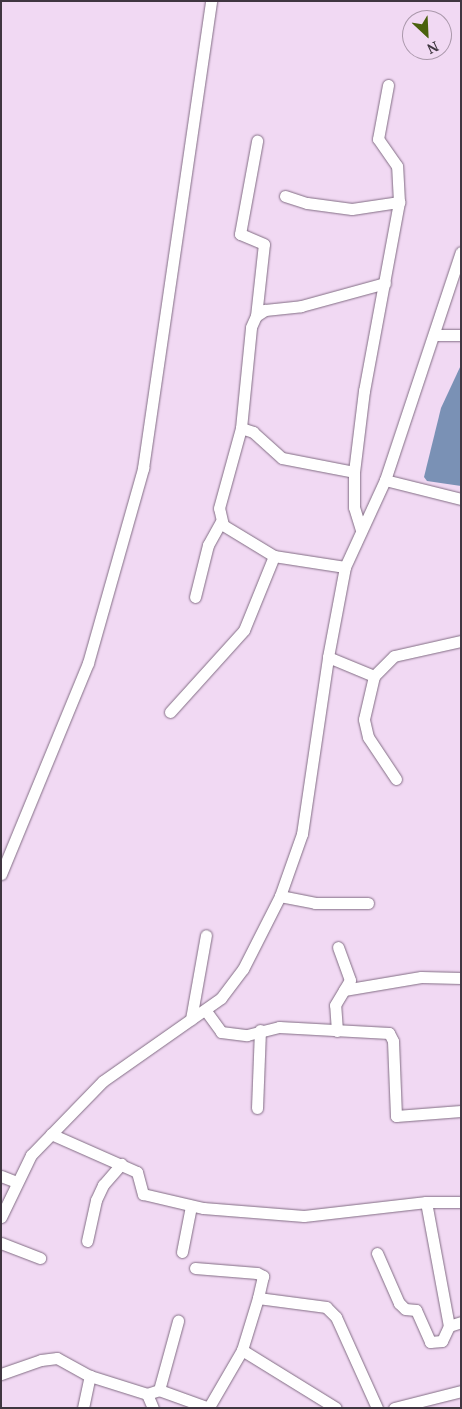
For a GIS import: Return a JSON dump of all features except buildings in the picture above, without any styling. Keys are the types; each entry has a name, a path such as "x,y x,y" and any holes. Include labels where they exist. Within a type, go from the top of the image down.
{"street":[{"path":"1,874 88,663 143,468 212,1"},
{"path":"361,530 354,506 354,472 364,391 400,202 397,166 378,138 388,84"},
{"path":"195,596 208,545 221,522 219,508 241,428 251,327 256,316 264,244 240,234 256,141"},
{"path":"285,196 307,203 352,209 400,202"},
{"path":"1,1217 31,1154 103,1081 191,1019 206,1011 220,998 243,969 280,896 302,834 328,657 345,568 385,480 461,252"},
{"path":"256,316 266,310 301,306 385,283"},
{"path":"434,335 461,335"},
{"path":"241,428 253,432 282,458 354,472"},
{"path":"385,480 461,499"},
{"path":"221,522 274,556 345,568"},
{"path":"170,712 244,630 274,556"},
{"path":"396,779 368,737 364,719 374,676 394,656 461,641"},
{"path":"328,657 374,676"},
{"path":"280,896 315,903 368,903"},
{"path":"191,1019 206,935"},
{"path":"337,1031 335,1005 350,980 349,972 338,947"},
{"path":"344,990 421,977 461,978"},
{"path":"206,1011 221,1032 247,1035 260,1030 279,1027 337,1031 381,1030 390,1035 396,1116 461,1111"},
{"path":"257,1108 260,1030"},
{"path":"51,1134 137,1172 144,1194 191,1206 304,1216 426,1202 461,1202"},
{"path":"87,1240 96,1200 103,1185 121,1164"},
{"path":"1,1176 17,1182"},
{"path":"378,1253 399,1302 405,1309 416,1310 430,1342 442,1341 449,1326 426,1202"},
{"path":"182,1252 191,1206"},
{"path":"1,1243 40,1258"},
{"path":"1,1374 49,1357 57,1358 90,1376 209,1407 242,1350 263,1276 257,1273 195,1268"},
{"path":"258,1298 326,1307 336,1317 377,1408"},
{"path":"153,1408 153,1392 178,1321"},
{"path":"449,1326 461,1322"},
{"path":"242,1350 336,1408"},
{"path":"83,1408 90,1376"},
{"path":"394,1408 461,1391"}],"water":[{"path":"461,365 461,486 427,481 424,477 441,408"}]}
